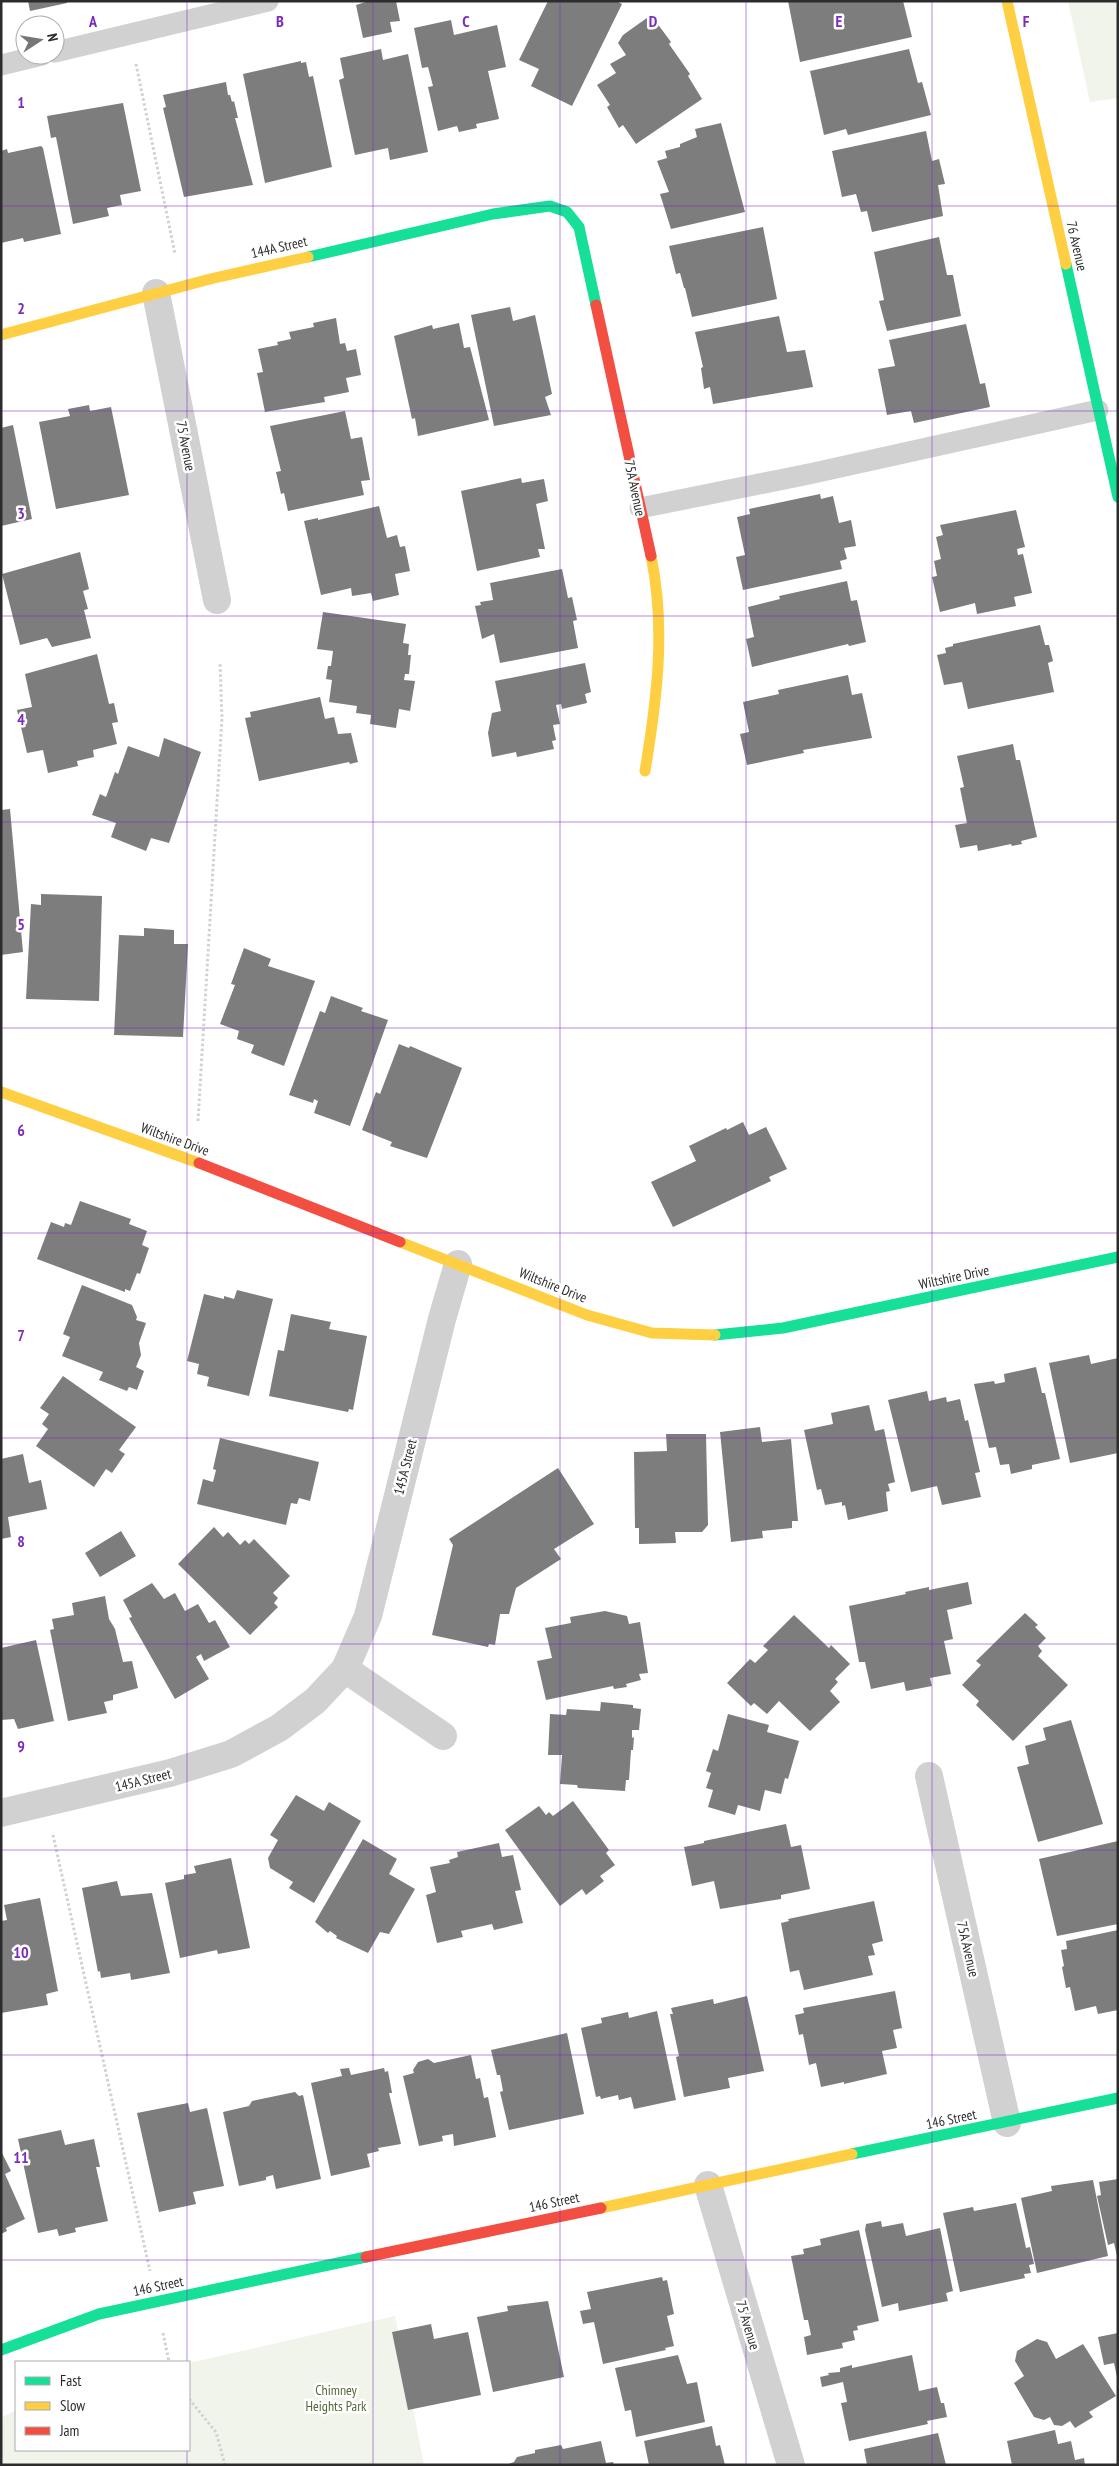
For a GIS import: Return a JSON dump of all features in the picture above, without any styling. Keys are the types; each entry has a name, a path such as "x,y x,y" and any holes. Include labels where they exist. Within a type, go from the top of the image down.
{"street":[{"name":"76 Avenue","path":"1007,1 1118,497"},
{"name":"144A Street","path":"1,335 156,293 493,214 550,206 567,212"},
{"name":"75A Avenue","path":"567,212 579,227 653,567 660,627 657,697 645,771"},
{"name":"75 Avenue","path":"156,293 217,600"},
{"name":"Wiltshire Drive","path":"3,1099 195,1162 587,1315 652,1333 719,1335 783,1328 1118,1257"},
{"name":"145A Street","path":"1,1813 170,1773 231,1754 279,1728 315,1701 345,1669 368,1616 442,1319 458,1264"},
{"path":"345,1669 443,1736"},
{"name":"75A Avenue","path":"929,1776 1007,2123"},
{"name":"146 Street","path":"1,2350 99,2314 1118,2098"},
{"name":"75 Avenue","path":"708,2185 791,2465"}],"lane":[{"path":"65,50 268,1"},
{"path":"1,65 15,62"},
{"path":"640,508 808,474 1098,410"}],"path":[{"path":"134,54 176,257"},
{"path":"198,1121 222,718 220,663"},
{"path":"46,1803 151,2274"},
{"path":"162,2329 169,2361"},
{"path":"190,2399 216,2432 224,2465"}],"green space":[{"path":"1068,1 1118,1 1118,98 1090,102"},
{"name":"Chimney Heights Park","path":"395,2316 424,2465 1,2465 1,2418 15,2411 15,2451 190,2451 190,2363"}],"building":[{"path":"28,1 67,1 67,3 30,11"},
{"path":"369,1 396,1 400,21 390,22 392,32 363,38 356,5"},
{"path":"548,1 616,1 622,4 572,106 531,86 539,69 519,60"},
{"path":"788,1 903,1 912,37 800,62"},
{"path":"651,15 671,42 669,44 690,74 688,76 702,99 636,144 623,125 619,128 607,107 610,105 597,85 616,73 610,64 626,55 618,43 623,35"},
{"path":"451,20 454,35 497,25 506,67 488,71 499,119 476,124 477,128 459,132 457,126 438,131 428,87 433,86 428,67 422,68 414,28"},
{"path":"381,49 383,60 408,54 428,152 390,160 388,148 355,155 339,80 344,78 340,58"},
{"path":"909,49 918,83 922,82 931,115 848,135 846,129 824,135 810,71"},
{"path":"301,61 301,63 306,62 309,77 313,76 332,167 265,183 243,74"},
{"path":"226,82 228,95 230,95 232,102 234,101 238,118 235,118 253,185 184,197 163,108 166,107 163,95"},
{"path":"123,103 141,191 120,195 122,205 107,208 109,216 73,224 56,137 51,138 47,116"},
{"path":"721,123 745,212 671,229 660,194 669,192 657,161 667,158 665,151 680,147 680,144 697,137 695,129"},
{"path":"926,131 932,161 939,159 945,184 938,185 943,216 872,232 867,211 861,212 856,194 842,197 832,151"},
{"path":"41,146 43,148 61,234 24,242 23,238 1,243 1,151 7,149 8,153"},
{"path":"763,227 777,299 692,317 685,288 680,273 676,274 669,246"},
{"path":"939,237 947,275 953,275 961,316 887,331 879,301 884,300 874,252"},
{"path":"510,307 513,321 535,315 552,394 545,397 551,415 494,426 471,315"},
{"path":"779,316 787,352 805,350 813,387 713,404 710,387 704,389 701,368 703,367 695,332"},
{"path":"336,318 340,344 345,343 347,351 356,349 361,375 346,378 349,392 324,397 325,402 265,412 257,373 263,372 258,349 278,345 277,342 291,339 289,332 314,327 313,323"},
{"path":"459,323 464,348 470,347 489,420 418,436 415,418 412,419 394,336 432,325 433,329"},
{"path":"966,324 980,384 985,383 990,407 914,423 911,411 887,415 878,369 895,366 889,340"},
{"path":"89,405 90,411 111,407 129,495 56,509 39,422 70,416 68,409"},
{"path":"345,411 351,439 362,437 370,480 361,481 364,495 288,511 284,493 281,494 276,472 281,471 270,426"},
{"path":"13,425 32,519 1,526 1,428"},
{"path":"521,478 522,483 544,479 548,501 536,504 545,549 538,549 540,557 477,571 461,491"},
{"path":"820,494 821,499 833,496 839,523 851,520 856,546 844,548 847,559 840,561 842,569 743,590 736,557 745,555 737,517 750,514 749,509"},
{"path":"379,506 387,538 397,535 400,547 405,546 410,571 395,574 399,595 373,601 371,593 352,596 351,588 321,595 304,521 318,518 318,520"},
{"path":"1016,510 1025,547 1017,549 1018,555 1023,554 1032,593 1014,597 1016,606 977,614 975,603 940,612 932,577 937,576 934,561 941,559 936,537 943,535 940,525"},
{"path":"80,552 89,589 83,591 88,609 84,610 91,638 52,647 47,638 20,645 2,574"},
{"path":"562,569 568,598 572,597 577,620 573,621 578,648 500,663 494,634 482,639 475,606 481,605 480,602 493,600 490,583"},
{"path":"847,581 851,601 857,600 866,642 849,646 848,644 752,667 746,639 754,637 748,607 780,599 779,596"},
{"path":"323,612 406,624 403,643 409,644 408,655 411,655 409,674 405,674 404,680 415,681 410,711 399,709 396,728 370,724 371,715 356,713 357,706 329,702 332,680 326,679 328,666 331,666 333,651 317,649"},
{"path":"1040,625 1045,645 1049,645 1053,661 1048,663 1054,692 968,709 962,682 944,685 937,655 946,653 945,648 953,646 953,644"},
{"path":"97,654 109,704 114,703 118,722 112,723 117,744 93,750 94,757 77,761 78,766 48,773 43,750 27,753 17,710 32,707 25,674"},
{"path":"585,663 591,692 585,694 587,703 562,709 561,704 556,705 560,724 553,725 556,740 552,741 554,749 517,757 516,752 492,757 488,733 492,713 501,711 495,681"},
{"path":"848,675 852,695 862,693 872,738 803,750 804,753 747,765 740,734 749,732 743,702 779,694 778,690"},
{"path":"320,697 325,719 334,717 338,734 351,733 358,762 350,764 349,762 259,781 245,718 251,717 250,712"},
{"path":"164,738 201,752 169,843 151,838 146,851 111,837 116,823 92,815 100,794 106,797 115,772 118,774 128,746 159,757"},
{"path":"1013,744 1016,760 1020,760 1037,837 1021,841 1022,844 1012,846 1011,844 978,851 977,845 960,848 955,825 967,823 960,788 964,787 957,756"},
{"path":"10,809 23,952 1,955 1,810"},
{"path":"41,894 102,896 99,1001 26,999 31,904 41,905"},
{"path":"144,928 174,930 174,944 188,944 183,1037 114,1035 119,935 144,936"},
{"path":"244,948 271,959 268,966 315,981 284,1066 251,1053 254,1045 237,1039 239,1031 220,1024 235,985 231,984"},
{"path":"331,996 363,1008 361,1011 388,1020 350,1126 314,1113 318,1101 314,1099 313,1103 289,1095 320,1011 325,1013"},
{"path":"399,1044 409,1048 410,1046 462,1068 427,1158 390,1146 392,1142 362,1130 376,1092 380,1094"},
{"path":"743,1122 749,1135 766,1127 787,1169 769,1177 771,1181 673,1227 651,1182 696,1161 689,1146"},
{"path":"80,1201 131,1219 129,1224 147,1231 142,1245 149,1248 140,1274 137,1273 130,1291 125,1289 125,1292 37,1259 51,1222 64,1227 65,1223 71,1225"},
{"path":"82,1285 132,1305 137,1317 136,1320 146,1323 139,1343 141,1355 136,1367 144,1371 137,1390 129,1387 127,1391 99,1380 103,1372 62,1356 70,1337 63,1334"},
{"path":"237,1290 273,1299 249,1396 207,1386 209,1377 197,1374 199,1364 187,1361 204,1294 224,1299 224,1296 234,1299"},
{"path":"291,1314 331,1322 329,1329 367,1336 353,1410 349,1409 348,1412 269,1396 278,1350 284,1351"},
{"path":"1089,1355 1091,1364 1118,1358 1118,1453 1070,1463 1049,1363"},
{"path":"1036,1367 1042,1393 1045,1393 1060,1459 1032,1465 1032,1469 1011,1474 1009,1464 1000,1465 996,1447 989,1448 974,1384 994,1381 995,1384 1005,1382 1004,1374"},
{"path":"63,1376 136,1427 119,1450 125,1454 112,1473 106,1469 94,1487 36,1446 48,1429 42,1424 49,1414 40,1408"},
{"path":"927,1391 929,1401 946,1397 947,1402 960,1399 965,1421 968,1420 980,1472 975,1473 981,1497 942,1505 937,1486 911,1492 888,1400"},
{"path":"869,1405 875,1431 884,1429 895,1482 888,1484 890,1491 886,1492 888,1511 848,1520 845,1505 842,1506 842,1502 825,1505 821,1489 817,1490 804,1430 833,1424 831,1413"},
{"path":"760,1427 762,1442 791,1439 798,1521 792,1521 792,1528 762,1531 763,1538 731,1542 720,1432"},
{"path":"666,1434 706,1434 708,1525 702,1532 675,1532 676,1543 639,1544 639,1528 635,1528 634,1452 667,1451"},
{"path":"220,1438 319,1462 310,1501 299,1498 297,1504 291,1503 286,1525 197,1504 203,1479 213,1482 216,1470 213,1469"},
{"path":"23,1454 29,1483 41,1480 47,1509 8,1517 11,1537 1,1539 1,1459"},
{"path":"558,1468 594,1524 554,1549 561,1559 516,1588 509,1614 500,1614 495,1645 489,1644 488,1647 432,1635 453,1545 449,1539"},
{"path":"214,1527 223,1537 228,1532 240,1545 245,1540 249,1544 254,1539 290,1576 273,1593 278,1598 274,1603 278,1607 250,1635 178,1564"},
{"path":"121,1531 136,1556 100,1577 85,1553"},
{"path":"968,1582 972,1604 947,1610 953,1639 944,1641 951,1674 930,1678 932,1686 906,1691 904,1682 871,1689 865,1662 859,1662 849,1606 929,1587 929,1590"},
{"path":"152,1583 164,1599 175,1593 185,1611 198,1604 209,1623 215,1620 230,1647 204,1661 201,1654 196,1657 209,1679 175,1699 129,1618 132,1617 123,1600"},
{"path":"105,1596 109,1619 115,1629 123,1662 132,1661 138,1688 113,1695 113,1700 104,1702 107,1713 68,1721 50,1630 54,1629 52,1619 74,1615 72,1603"},
{"path":"605,1611 627,1616 629,1624 640,1622 648,1673 639,1674 641,1680 626,1684 627,1687 614,1689 613,1686 546,1700 537,1661 552,1658 545,1628 571,1623 570,1617"},
{"path":"1025,1613 1038,1625 1035,1627 1046,1638 1038,1646 1042,1651 1038,1656 1068,1685 1013,1741 976,1705 979,1701 962,1685 981,1665 976,1661"},
{"path":"794,1615 829,1648 831,1645 850,1664 835,1679 838,1682 830,1691 840,1702 810,1731 779,1701 767,1714 754,1703 751,1706 727,1683 750,1659 755,1663 768,1650 763,1646"},
{"path":"36,1640 54,1721 18,1729 14,1719 1,1720 1,1648"},
{"path":"601,1702 633,1705 633,1708 641,1709 639,1730 632,1730 632,1738 634,1737 633,1750 631,1750 629,1780 626,1780 625,1791 578,1788 577,1785 560,1784 562,1755 548,1755 550,1714 566,1715 567,1709 600,1711"},
{"path":"728,1714 769,1725 767,1732 799,1741 788,1779 785,1778 781,1794 765,1790 760,1811 738,1805 735,1815 708,1807 713,1790 706,1788 711,1773 706,1771 713,1749 718,1751"},
{"path":"1071,1720 1103,1824 1038,1842 1017,1767 1029,1764 1025,1746 1046,1740 1043,1728"},
{"path":"296,1795 324,1811 329,1802 361,1821 314,1903 289,1888 293,1882 270,1868 268,1858 278,1840 270,1835"},
{"path":"573,1801 609,1850 606,1853 615,1865 600,1876 604,1881 586,1895 582,1889 560,1906 505,1830 539,1806 546,1815 549,1812 553,1816"},
{"path":"786,1824 791,1847 801,1845 810,1889 781,1895 781,1899 720,1909 714,1881 692,1886 684,1847"},
{"path":"363,1839 397,1859 389,1874 415,1889 389,1934 380,1932 368,1953 336,1938 337,1936 330,1931 328,1933 315,1922"},
{"path":"1118,1841 1118,1924 1057,1936 1039,1859"},
{"path":"499,1843 502,1857 513,1855 521,1890 515,1891 523,1923 494,1930 492,1924 461,1931 463,1937 437,1943 426,1895 436,1892 430,1867 450,1863 449,1860 458,1857 457,1852"},
{"path":"231,1858 250,1948 218,1954 217,1950 180,1958 165,1883 184,1879 184,1875 196,1873 194,1866"},
{"path":"117,1881 121,1896 152,1893 170,1973 131,1980 130,1973 101,1978 100,1971 98,1972 82,1888"},
{"path":"40,1898 58,1991 46,1994 48,2005 1,2013 1,1921 7,1920 4,1905"},
{"path":"874,1901 883,1941 872,1944 875,1955 868,1956 873,1975 804,1990 799,1970 790,1972 781,1923 789,1921 788,1919"},
{"path":"1118,1930 1118,2010 1098,2014 1096,2006 1075,2011 1070,1987 1066,1988 1061,1950 1067,1949 1066,1941"},
{"path":"895,1991 902,2028 893,2030 897,2048 882,2051 887,2074 844,2084 844,2082 821,2087 816,2063 809,2065 803,2034 799,2035 795,2015 804,2013 803,2008"},
{"path":"747,1996 764,2071 728,2078 730,2088 684,2097 676,2057 679,2056 670,2014 673,2014 671,2008 713,1999 714,2004"},
{"path":"657,2011 676,2100 634,2109 631,2097 619,2100 618,2095 601,2099 600,2096 596,2097 581,2028 602,2023 601,2018 628,2012 629,2018"},
{"path":"567,2033 584,2114 509,2130 500,2092 503,2091 500,2075 497,2075 491,2050"},
{"path":"471,2055 476,2079 480,2078 484,2098 488,2097 496,2137 454,2146 453,2134 442,2136 443,2141 419,2146 403,2076 414,2073 413,2070 418,2062 428,2059 434,2063"},
{"path":"349,2068 351,2075 384,2068 385,2072 388,2071 392,2093 389,2093 401,2144 378,2148 379,2151 367,2154 370,2167 331,2176 311,2083 342,2076 340,2069"},
{"path":"295,2092 299,2096 303,2095 321,2179 276,2189 273,2175 266,2177 266,2180 239,2186 223,2112 249,2106 252,2101"},
{"path":"188,2103 190,2112 207,2108 224,2186 193,2192 196,2204 159,2212 137,2113"},
{"path":"61,2130 65,2145 94,2139 100,2167 96,2167 108,2221 75,2228 76,2232 59,2236 57,2229 38,2233 18,2139"},
{"path":"1,2151 11,2171 5,2174 25,2219 6,2228 7,2231 1,2234"},
{"path":"1118,2179 1117,2256 1114,2243 1108,2245 1097,2196 1101,2195 1099,2182"},
{"path":"1093,2180 1108,2256 1037,2273 1021,2198 1052,2191 1051,2186"},
{"path":"1016,2203 1026,2248 1030,2247 1034,2264 1029,2265 1031,2273 1024,2274 1025,2278 960,2292 943,2213 973,2207 974,2211"},
{"path":"881,2221 882,2227 903,2223 906,2236 940,2228 953,2291 946,2293 948,2301 899,2311 898,2303 882,2307 865,2230 866,2224"},
{"path":"859,2230 879,2321 857,2326 858,2330 853,2331 855,2340 842,2343 843,2348 807,2355 804,2337 811,2335 808,2320 804,2320 791,2256 804,2254 803,2249 821,2245 820,2239"},
{"path":"662,2277 663,2281 667,2280 674,2314 667,2316 674,2346 665,2348 666,2350 603,2364 594,2322 583,2324 580,2311 591,2309 587,2292"},
{"path":"548,2301 564,2377 493,2392 477,2317 508,2311 507,2306"},
{"path":"431,2324 434,2339 468,2332 481,2395 408,2410 392,2332"},
{"path":"1118,2333 1117,2377 1114,2363 1104,2365 1098,2337"},
{"path":"1037,2339 1047,2342 1056,2359 1083,2344 1116,2396 1089,2412 1093,2417 1075,2428 1070,2421 1062,2426 1054,2425 1050,2417 1044,2420 1034,2417 1014,2383 1024,2376 1015,2361 1017,2351"},
{"path":"678,2355 687,2384 697,2382 705,2422 636,2437 631,2410 625,2411 615,2368"},
{"path":"912,2355 919,2391 937,2387 941,2403 944,2403 947,2417 927,2421 928,2424 849,2441 841,2403 847,2402 843,2382 822,2387 820,2377 829,2375 828,2373 840,2372 840,2368 852,2365 852,2368"},
{"path":"712,2426 716,2446 720,2445 725,2465 649,2465 644,2441"},
{"path":"1055,2430 1058,2444 1071,2441 1075,2460 1084,2458 1085,2465 1012,2465 1007,2441"},
{"path":"938,2433 946,2465 867,2465 864,2449"},
{"path":"601,2441 606,2463 613,2462 614,2465 506,2465 514,2462 517,2457 535,2453 535,2450 561,2445 563,2449"}],"traffic: fast":[{"path":"308,257 493,214 550,206 567,212 579,227 596,305"},
{"path":"1066,264 1118,497"},
{"path":"715,1335 783,1328 1118,1257"},
{"path":"852,2154 1118,2098"},
{"path":"1,2350 99,2314 366,2257"}],"traffic: slow":[{"path":"1007,1 1066,264"},
{"path":"1,335 210,279 308,257"},
{"path":"645,771 656,690 659,637 656,583 651,556"},
{"path":"1,1092 199,1163"},
{"path":"400,1242 587,1315 652,1333 715,1335"},
{"path":"601,2208 852,2154"}],"traffic: jam":[{"path":"596,305 651,556"},
{"path":"199,1163 400,1242"},
{"path":"366,2257 601,2208"}]}
